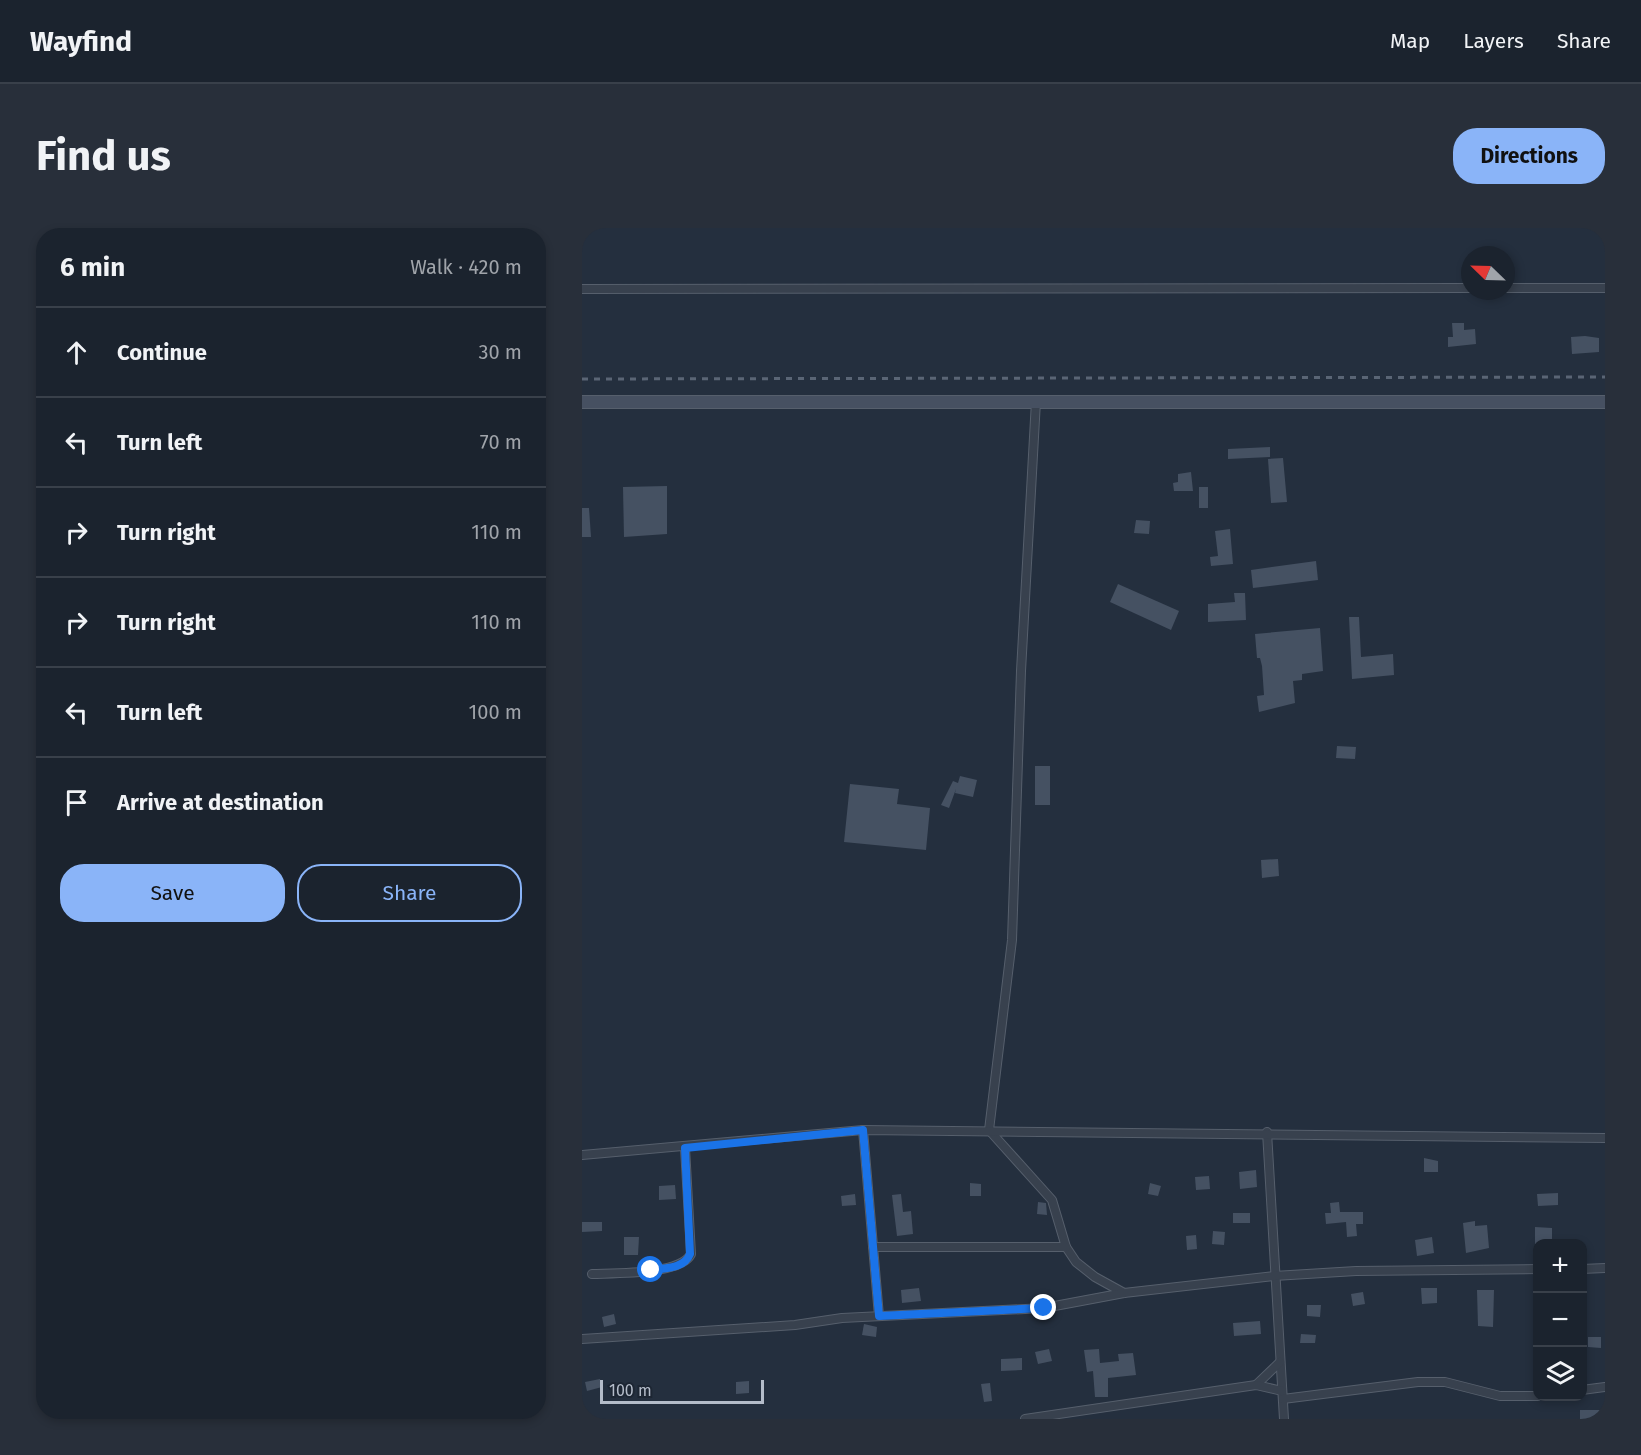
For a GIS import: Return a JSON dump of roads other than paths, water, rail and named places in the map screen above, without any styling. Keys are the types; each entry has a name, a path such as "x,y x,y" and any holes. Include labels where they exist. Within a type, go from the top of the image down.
{"street":[{"path":"582,289 1461,288"},
{"path":"1515,288 1605,288"},
{"path":"1036,401 1021,671 1012,940 989,1130 1052,1200 1066,1247 1076,1262 1095,1277 1124,1293"},
{"path":"582,402 1605,402"},
{"path":"863,1130 879,1316"},
{"path":"582,1155 685,1148 863,1130 989,1130 1151,1135 1267,1132 1605,1138"},
{"path":"1267,1132 1284,1419"},
{"path":"592,1274 651,1270 680,1265 688,1260 690,1254 685,1148"},
{"path":"873,1247 1066,1247"},
{"path":"1587,1269 1605,1268"},
{"path":"582,1339 795,1325 879,1316 1044,1308 1124,1293 1274,1276 1356,1270 1533,1269"},
{"path":"1256,1385 1280,1362"},
{"path":"1025,1419 1256,1385 1282,1395 1418,1382 1445,1383 1500,1396 1533,1395"},
{"path":"1587,1389 1605,1387"}],"railway":[{"path":"582,379 1605,377"}]}
